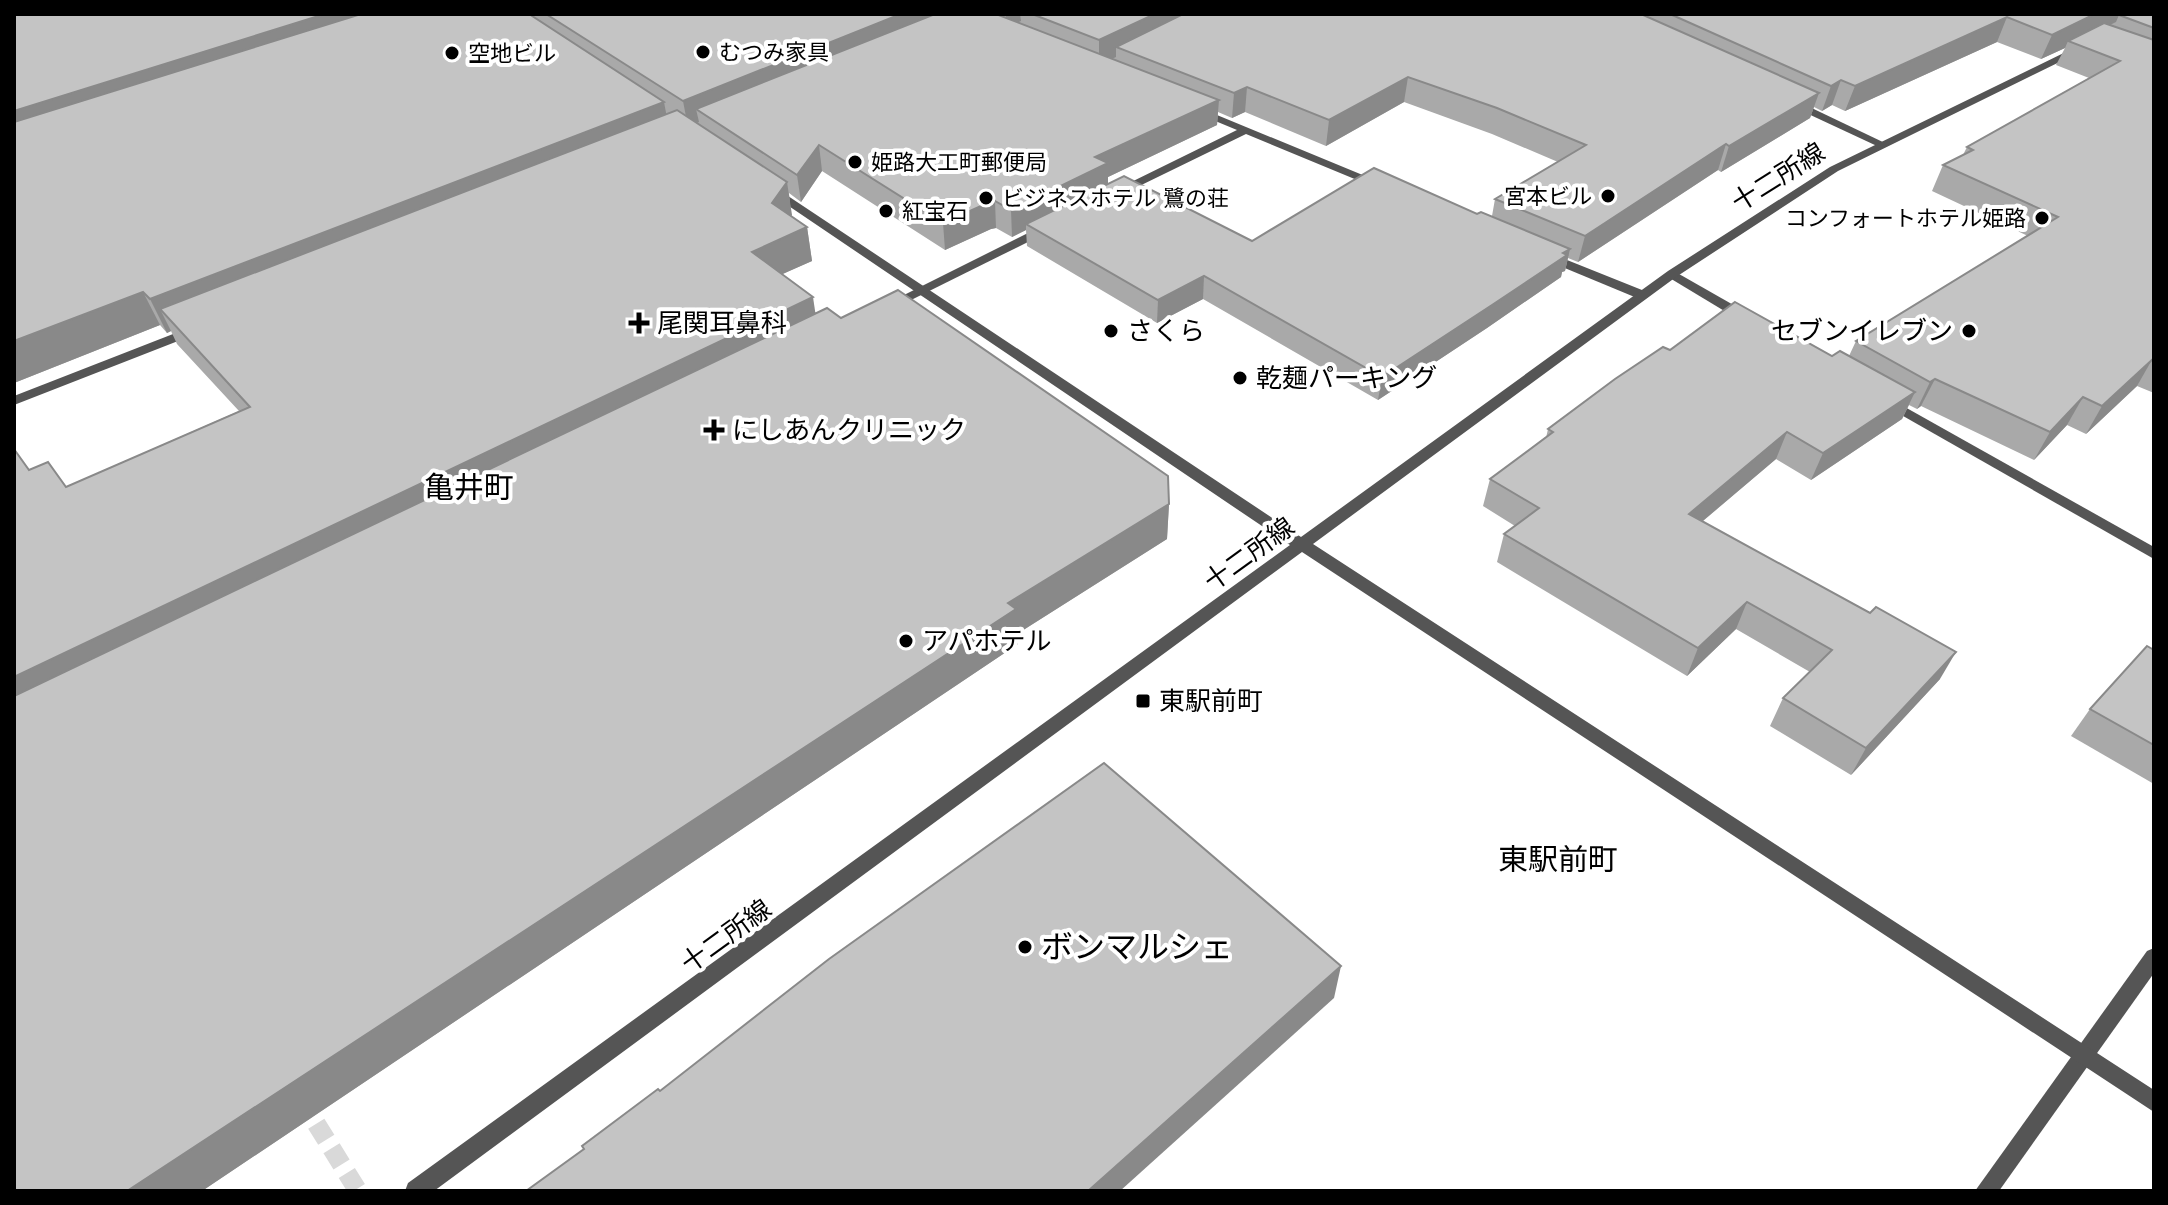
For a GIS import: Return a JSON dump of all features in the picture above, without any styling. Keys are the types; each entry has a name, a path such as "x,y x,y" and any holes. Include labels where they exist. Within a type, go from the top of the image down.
{"street":[{"name":"十二所線","path":"416,1191 1672,274 1784,199 1881,144 2094,41"},
{"path":"1784,99 1881,144"},
{"path":"1188,106 1390,190"},
{"path":"1109,197 1246,130"},
{"path":"765,186 1302,545 2154,1102"},
{"path":"875,312 1054,224"},
{"path":"1534,251 1642,295"},
{"path":"1672,274 1757,325"},
{"path":"14,401 207,324"},
{"path":"1873,394 2154,554"},
{"path":"1986,1191 2154,957"}],"building":[{"path":"14,14 325,14 14,111"},
{"path":"361,14 529,14 664,102 150,299 143,292 14,341 14,122"},
{"name":"むつみ家具","path":"546,14 901,14 683,101"},
{"path":"935,14 996,14 1219,100 1095,157 1108,163 1011,210 995,201 943,223 819,145 797,175 696,109"},
{"path":"1032,14 1155,14 1099,40"},
{"path":"1183,14 1641,14 1819,93 1729,146 1726,144 1585,236 1495,199 1586,145 1497,108 1408,77 1329,120 1247,87 1234,93 1116,47"},
{"path":"1670,14 2095,14 2052,35 2007,17 1855,86 1841,80 1831,86"},
{"path":"2154,14 2154,28 2119,15"},
{"path":"2104,23 2154,40 2154,358 2102,406 2083,397 2050,432 1935,379 1930,382 1856,341 2058,217 1943,165 1973,150 1967,147 2120,61 2068,41"},
{"path":"677,110 787,182 772,203 807,227 752,252 813,297 14,677 14,449 29,470 48,462 66,487 250,407 160,309"},
{"path":"1374,168 1477,214 1481,212 1570,249 1563,253 1567,255 1382,377 1204,276 1158,300 1026,224 1124,176 1252,241"},
{"path":"898,290 1168,476 1169,504 1008,603 1016,609 127,1191 14,1191 14,696 827,308 841,318"},
{"path":"1735,302 1832,356 1840,351 1915,392 1823,453 1787,432 1689,514 1870,613 1876,607 1956,652 1866,748 1783,698 1832,650 1747,602 1698,648 1504,534 1539,508 1490,479 1553,432 1548,429 1615,379 1663,347 1670,350"},
{"path":"2147,646 2154,650 2154,745 2090,709"},
{"path":"1104,763 1341,966 1088,1191 526,1191 829,959"}],"tunnel":[{"path":"301,1099 358,1191"}],"place":[{"name":"むつみ家具","path":"703,52"},
{"name":"空地ビル","path":"452,53"},
{"name":"姫路大工町郵便局","path":"855,162"},
{"name":"宮本ビル","path":"1608,196"},
{"name":"ビジネスホテル 鷺の荘","path":"986,198"},
{"name":"紅宝石","path":"886,211"},
{"name":"コンフォートホテル姫路","path":"2042,218"},
{"name":"尾関耳鼻科","path":"639,323"},
{"name":"さくら","path":"1111,331"},
{"name":"セブンイレブン","path":"1969,331"},
{"name":"乾麺パーキング","path":"1240,378"},
{"name":"にしあんクリニック","path":"714,430"},
{"name":"アパホテル","path":"906,641"},
{"name":"東駅前町","path":"1143,701"},
{"name":"ボンマルシェ","path":"1025,947"}],"district":[{"name":"亀井町","path":"469,487"},
{"name":"東駅前町","path":"1558,859"}]}
